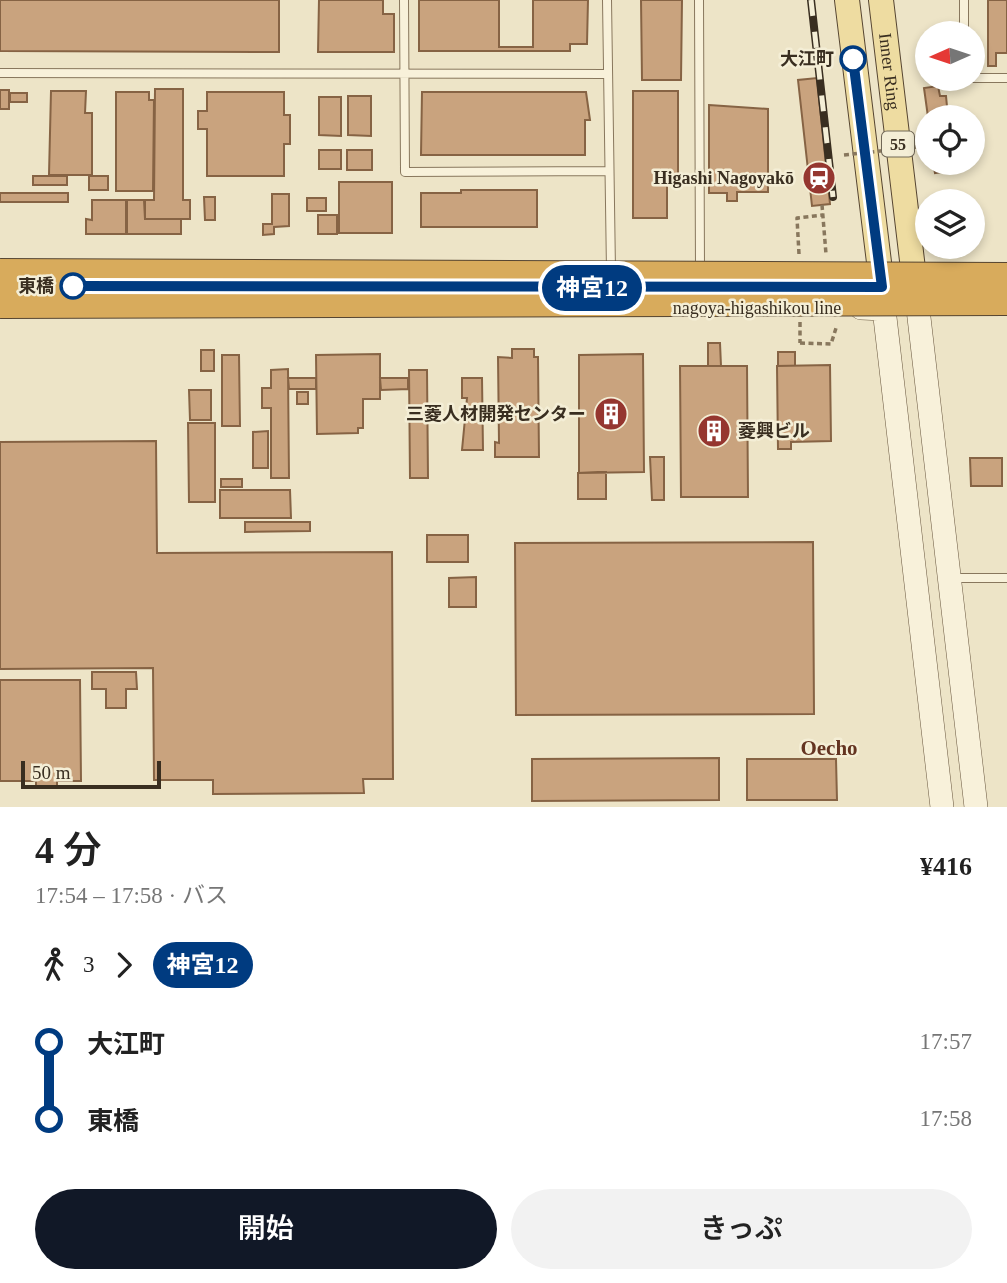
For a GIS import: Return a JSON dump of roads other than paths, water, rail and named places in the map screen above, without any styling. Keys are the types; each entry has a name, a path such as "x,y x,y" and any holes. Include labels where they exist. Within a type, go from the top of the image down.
{"highway":[{"path":"0,274 1007,278"},
{"path":"0,302 1007,300"}],"main road":[{"name":"Inner Ring","path":"847,0 883,298"},
{"name":"Inner Ring","path":"881,0 916,298"},
{"path":"916,298 1007,284"},
{"name":"nagoya-higashikou line","path":"0,285 700,287 883,298"},
{"name":"nagoya-higashikou line","path":"0,302 883,298"},
{"path":"942,807 883,298 916,298 1007,310"},
{"path":"916,298 976,807"}],"lane":[{"path":"404,0 405,172 608,172"},
{"path":"607,0 612,288"},
{"path":"699,0 700,287"},
{"path":"964,0 964,21"},
{"path":"0,73 607,74"},
{"path":"985,78 1007,78"},
{"path":"949,578 1007,578"}],"railway":[{"path":"811,0 833,197"}],"place":[{"name":"大江町","path":"853,59"},
{"name":"Higashi Nagoyakō","path":"819,178"},
{"name":"東橋","path":"73,286"},
{"name":"三菱人材開発センター","path":"611,414"},
{"name":"菱興ビル","path":"714,431"}],"district":[{"name":"Oecho","path":"829,748"}]}
